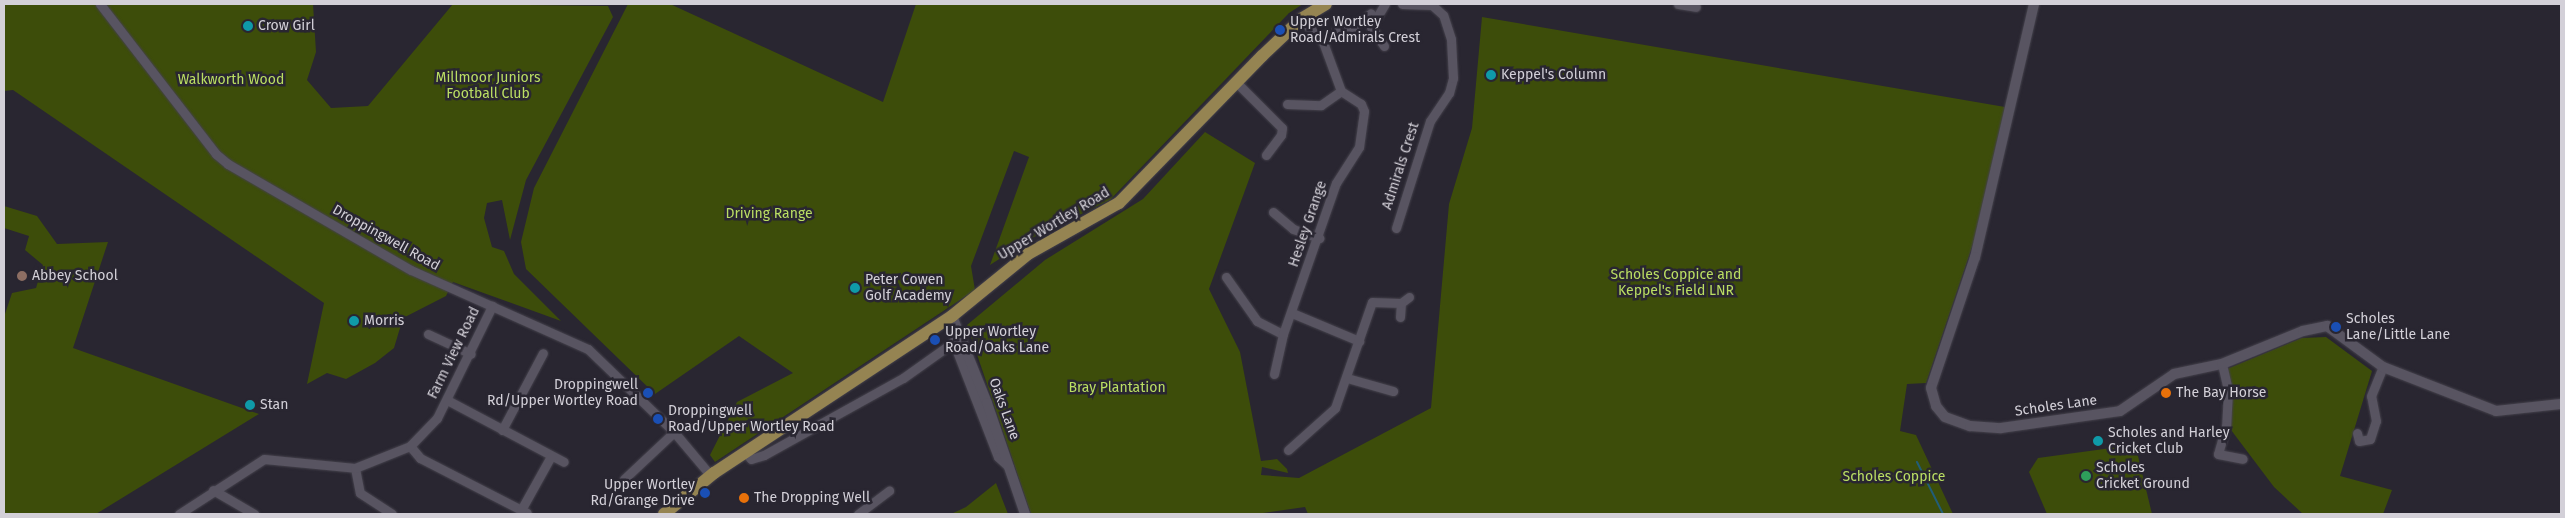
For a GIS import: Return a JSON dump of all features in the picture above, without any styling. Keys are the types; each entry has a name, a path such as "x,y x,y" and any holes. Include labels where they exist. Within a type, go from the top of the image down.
{"main road":[{"name":"Upper Wortley Road","path":"664,514 711,476 745,452 952,316 1028,254 1119,203 1301,19 1326,4"}],"street":[{"name":"Droppingwell Road","path":"100,4 216,154 228,164 411,270 588,348 674,432 711,476"},
{"path":"1384,46 1371,27 1385,4"},
{"name":"Admirals Crest","path":"1396,228 1430,121 1449,93 1453,78 1448,26 1433,4 1402,4"},
{"path":"1678,4 1696,7"},
{"name":"Scholes Lane","path":"2034,4 1975,257 1931,388 1936,406 1946,416 1980,427 2050,422 2120,411 2169,376 2222,364 2303,330 2328,326 2383,367 2496,411 2561,404"},
{"path":"1323,42 1343,25 1350,29 1371,13"},
{"path":"1286,104 1321,105 1341,91 1323,42 1301,19"},
{"path":"1238,84 1282,128 1281,135 1266,155"},
{"name":"Hesley Grange","path":"1274,374 1284,334 1319,238 1336,183 1355,157 1362,129 1363,107 1341,91"},
{"path":"1273,212 1292,229 1319,238"},
{"path":"1226,278 1257,321 1284,334"},
{"path":"1288,450 1335,408 1347,378 1368,300 1401,303 1409,297"},
{"path":"1400,317 1401,303"},
{"name":"Farm View Road","path":"179,514 213,490 264,459 355,468 410,446 437,418 471,354 492,306"},
{"path":"1292,313 1358,341"},
{"name":"Oaks Lane","path":"952,316 957,339 1010,468 1025,514"},
{"path":"428,334 471,354"},
{"path":"745,452 751,459 764,455 903,378 957,339"},
{"path":"502,430 543,353"},
{"path":"2222,364 2228,391 2226,426 2218,454 2243,459"},
{"path":"2357,433 2360,441 2370,439 2376,421 2371,396 2383,367"},
{"path":"1347,378 1396,393 1398,381"},
{"path":"447,400 564,462"},
{"path":"624,478 674,432"},
{"path":"410,446 420,458 524,511 551,456"},
{"path":"355,468 360,493 392,514"},
{"path":"213,490 254,514"},
{"path":"858,514 890,491"}],"green space":[{"path":"4,4 313,4 316,52 307,80 331,108 368,106 453,4 608,6 613,17 526,180 510,240 502,200 487,203 484,218 492,247 504,251 514,274 561,321 453,282 446,296 403,318 394,348 375,363 346,379 327,373 307,384 324,303 13,90 4,91"},
{"name":"Driving Range","path":"628,4 670,4 883,102 916,4 1303,4 1289,13 1110,200 1030,239 990,265 1029,157 1014,151 971,266 975,290 715,462 710,455 737,402 793,373 739,336 655,394 526,269 521,242 534,188"},
{"name":"Scholes Coppice and Keppel's Field LNR","path":"1482,17 2005,107 1974,241 1926,383 1907,384 1900,431 1916,435 1953,514 1308,514 1305,507 1256,514 1031,514 967,325 1045,260 1143,199 1205,132 1255,163 1209,289 1240,352 1261,461 1277,459 1287,469 1288,473 1262,467 1261,475 1299,478 1431,408 1449,204 1472,128"},
{"path":"4,206 37,216 57,244 108,242 73,348 259,414 96,514 4,514 4,317 12,293 36,288 43,265 25,250 29,236 4,228"},
{"path":"2326,337 2372,371 2340,476 2392,490 2383,514 2303,514 2274,487 2231,430 2227,369 2302,338"},
{"name":"Scholes Cricket Ground","path":"2126,446 2138,456 2152,514 2047,514 2029,472 2038,458"},
{"path":"996,483 1008,514 951,514 966,507"}],"waterway":[{"path":"1917,462 1943,514"}],"place":[{"name":"Crow Girl","path":"248,26"},
{"name":"Upper Wortley Road/Admirals Crest","path":"1280,30"},
{"name":"Keppel's Column","path":"1491,75"},
{"name":"Abbey School","path":"22,276"},
{"name":"Peter Cowen Golf Academy","path":"855,288"},
{"name":"Morris","path":"354,321"},
{"name":"Scholes Lane/Little Lane","path":"2336,327"},
{"name":"Upper Wortley Road/Oaks Lane","path":"935,340"},
{"name":"Droppingwell Rd/Upper Wortley Road","path":"648,393"},
{"name":"The Bay Horse","path":"2166,393"},
{"name":"Stan","path":"250,405"},
{"name":"Droppingwell Road/Upper Wortley Road","path":"658,419"},
{"name":"Scholes and Harley Cricket Club","path":"2098,441"},
{"name":"Scholes Cricket Ground","path":"2086,476"},
{"name":"Upper Wortley Rd/Grange Drive","path":"705,493"},
{"name":"The Dropping Well","path":"744,498"}],"park label":[{"name":"Walkworth Wood","path":"231,80"},
{"name":"Millmoor Juniors Football Club","path":"488,86"},
{"name":"Bray Plantation","path":"1117,388"},
{"name":"Scholes Coppice","path":"1894,477"}]}
